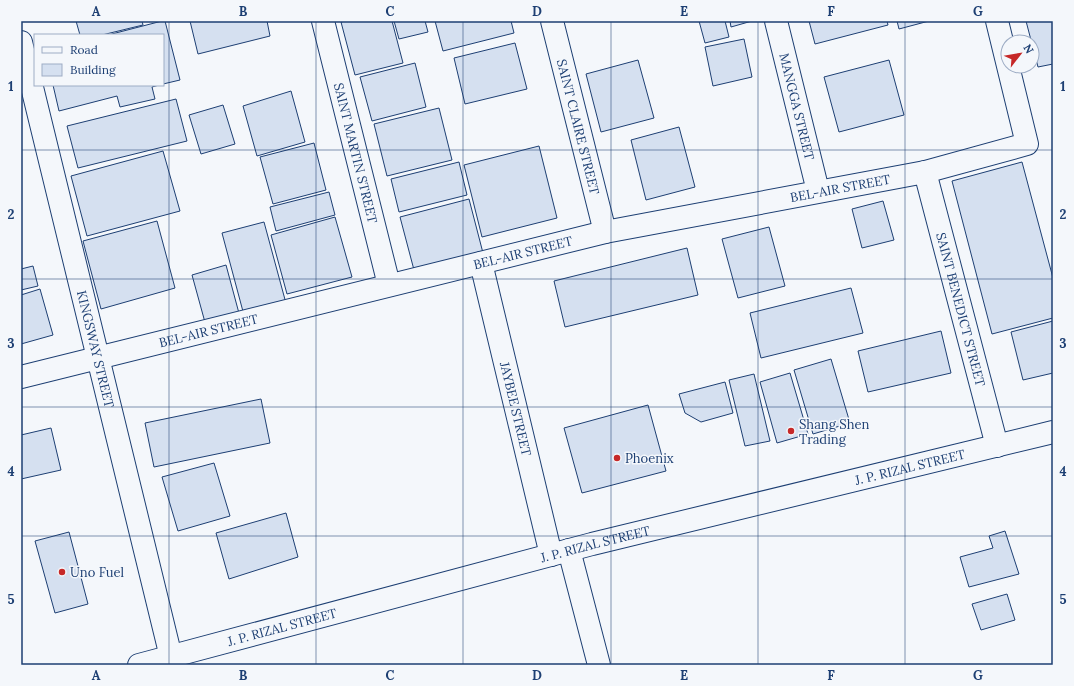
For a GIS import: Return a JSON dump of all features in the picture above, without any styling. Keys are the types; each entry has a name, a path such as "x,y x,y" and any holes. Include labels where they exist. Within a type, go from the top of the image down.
{"street":[{"name":"SAINT MARTIN STREET","path":"323,21 389,286"},
{"name":"SAINT CLAIRE STREET","path":"552,21 605,232"},
{"name":"MANGGA STREET","path":"776,21 818,191"},
{"name":"BEL-AIR STREET","path":"21,377 605,232 925,172 1027,144 997,21"},
{"name":"KINGSWAY STREET","path":"21,42 171,657"},
{"name":"SAINT BENEDICT STREET","path":"925,172 997,446"},
{"name":"JAYBEE STREET","path":"481,263 560,552 599,665"},
{"name":"J. P. RIZAL STREET","path":"139,665 560,552 1053,432"}],"building":[{"path":"76,21 142,21 143,25 106,34 80,34"},
{"path":"165,21 180,80 164,84 164,34 112,34"},
{"path":"190,21 267,21 270,36 198,54"},
{"path":"392,21 403,63 355,75 341,22"},
{"path":"394,21 425,21 428,32 399,39"},
{"path":"435,21 511,21 514,33 443,51"},
{"path":"699,21 725,21 729,37 705,43"},
{"path":"730,21 752,21 731,27"},
{"path":"809,21 887,21 888,25 815,44"},
{"path":"897,21 929,21 899,29"},
{"path":"1026,21 1053,21 1053,64 1040,67 1040,34 1029,34"},
{"path":"744,39 752,77 713,86 705,47"},
{"path":"515,43 527,89 465,104 454,58"},
{"path":"638,60 654,118 601,132 586,74"},
{"path":"889,60 904,115 839,132 824,77"},
{"path":"415,63 426,107 372,121 360,77"},
{"path":"53,86 156,86 152,87 155,99 120,107 117,96 59,111"},
{"path":"291,91 305,142 257,156 243,106"},
{"path":"176,99 187,141 78,168 67,126"},
{"path":"223,105 235,144 201,154 189,115"},
{"path":"439,108 452,160 387,176 374,124"},
{"path":"679,127 695,187 646,200 631,140"},
{"path":"314,143 326,190 273,204 260,157"},
{"path":"539,146 557,218 482,237 464,165"},
{"path":"163,151 180,211 87,236 71,176"},
{"path":"459,162 467,195 399,212 391,179"},
{"path":"1022,162 1053,278 1053,318 992,334 952,181"},
{"path":"329,192 335,215 276,231 270,207"},
{"path":"469,199 483,253 414,270 400,217"},
{"path":"883,201 894,240 862,248 852,209"},
{"path":"335,217 352,277 287,294 271,235"},
{"path":"157,221 175,288 101,309 83,241"},
{"path":"264,222 287,307 245,319 222,233"},
{"path":"769,227 785,286 738,298 722,239"},
{"path":"687,248 698,295 565,327 554,281"},
{"path":"226,265 240,317 206,326 192,275"},
{"path":"33,266 38,286 21,290 21,269"},
{"path":"851,288 863,333 761,358 750,313"},
{"path":"40,289 53,335 21,344 21,295"},
{"path":"1053,321 1053,373 1023,380 1011,332"},
{"path":"941,331 951,373 868,392 858,351"},
{"path":"831,359 850,423 813,434 794,370"},
{"path":"790,373 808,434 777,443 760,382"},
{"path":"754,374 770,441 745,446 729,380"},
{"path":"725,382 733,413 701,422 685,413 679,394"},
{"path":"261,399 270,443 154,467 145,423"},
{"name":"Phoenix","path":"648,405 666,471 582,493 564,428"},
{"path":"51,428 61,470 21,479 21,435"},
{"path":"214,463 230,516 178,531 162,477"},
{"path":"286,513 298,557 229,579 216,533"},
{"path":"1005,531 1019,574 969,587 960,557 993,548 989,536"},
{"name":"Uno Fuel","path":"69,532 88,604 55,613 35,541"},
{"path":"1007,594 1015,620 981,630 972,604"}],"place":[{"name":"Shang Shen Trading","path":"791,431"},
{"name":"Phoenix","path":"617,458"},
{"name":"Uno Fuel","path":"62,572"}]}
